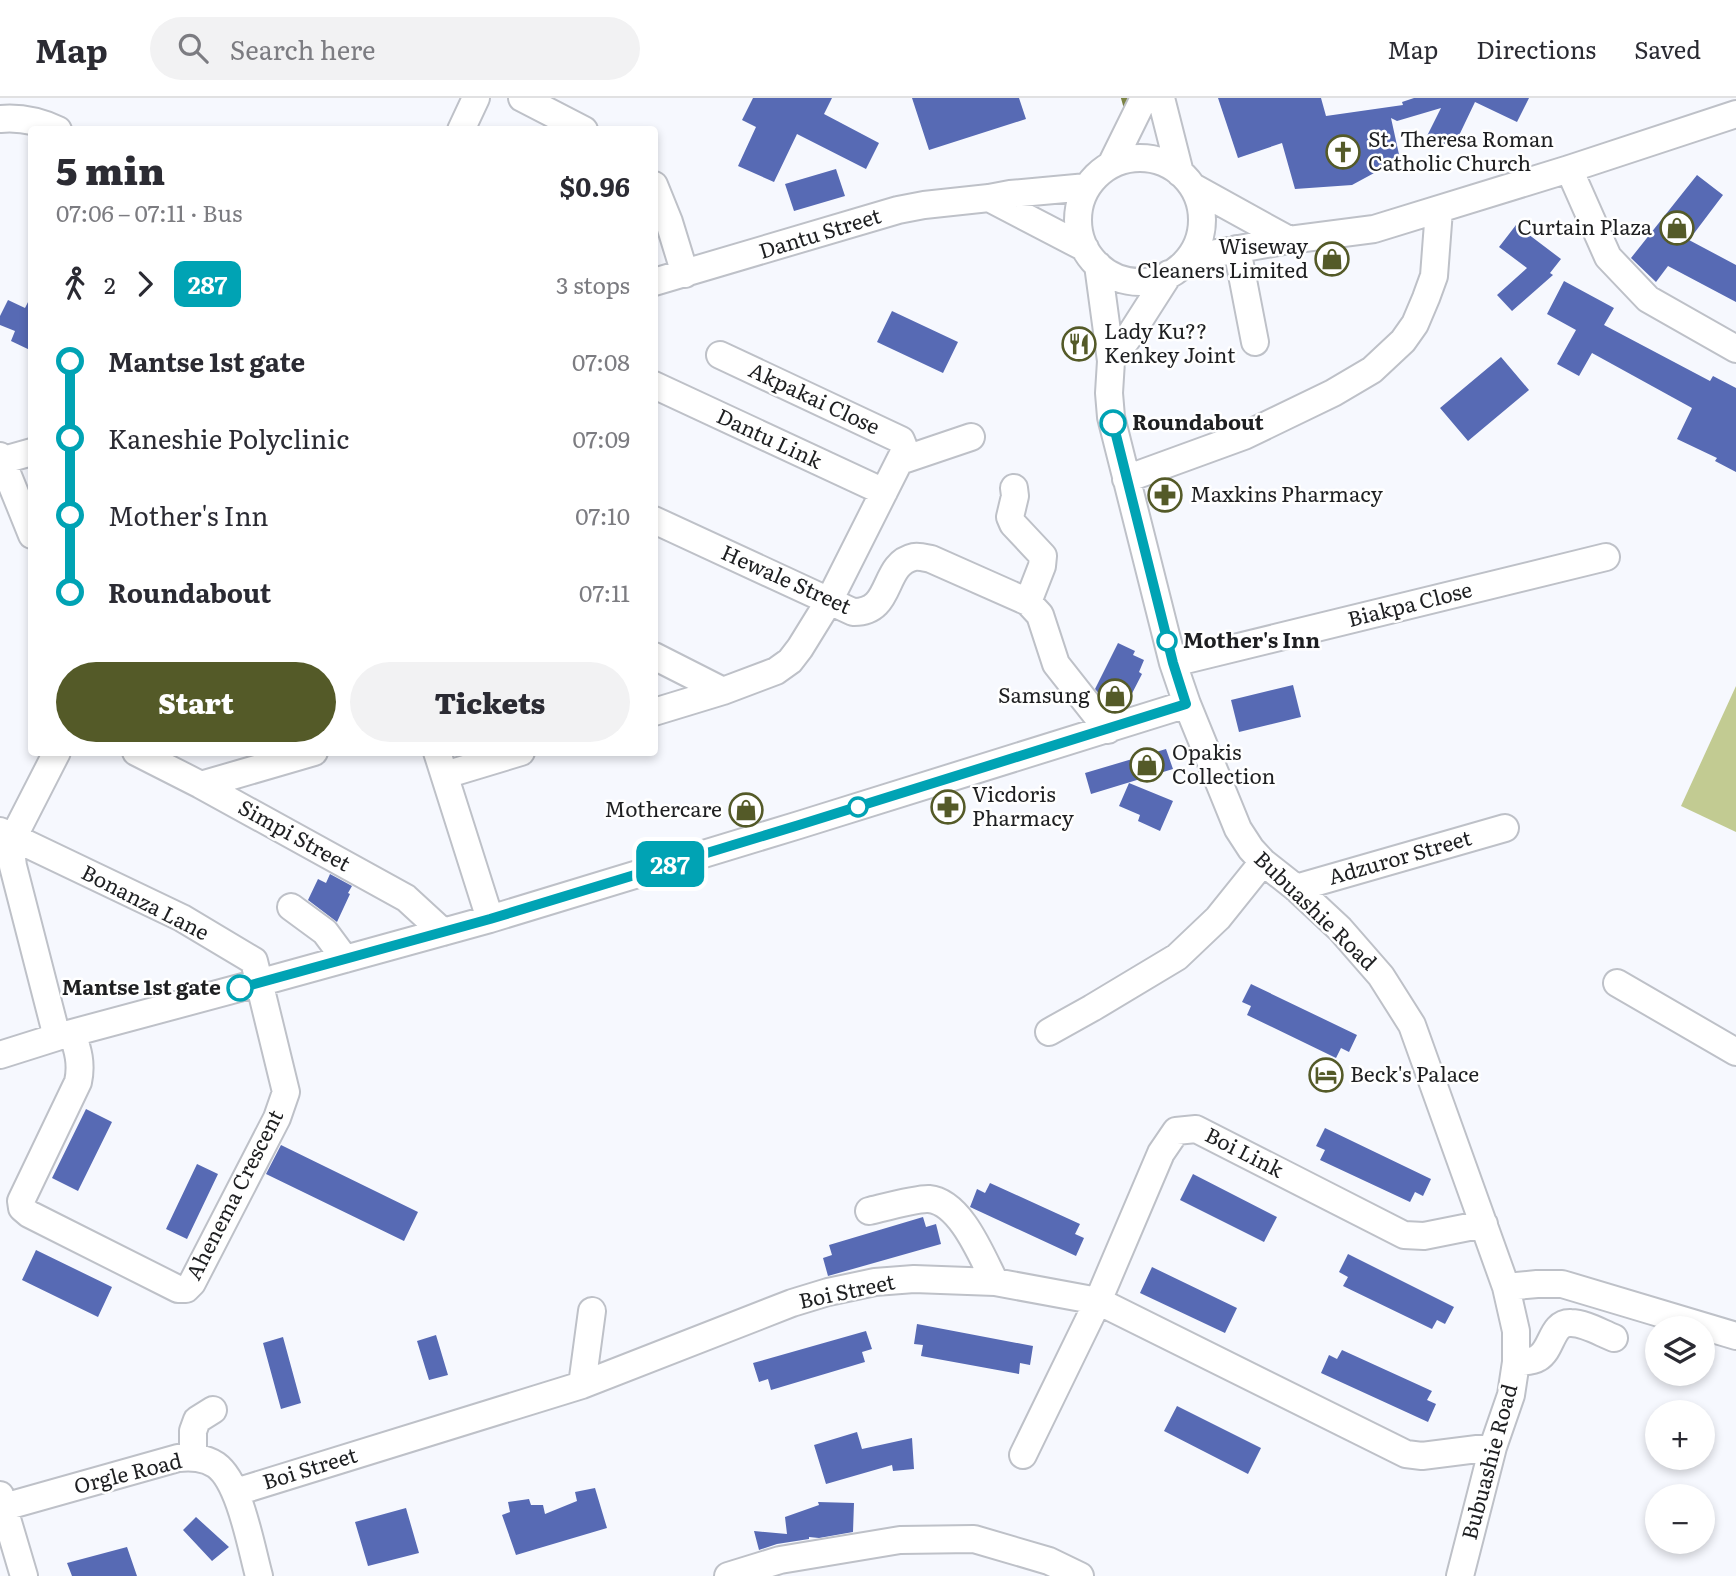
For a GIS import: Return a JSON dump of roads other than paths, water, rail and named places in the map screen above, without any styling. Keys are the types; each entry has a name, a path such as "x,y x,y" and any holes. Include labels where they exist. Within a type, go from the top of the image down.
{"street":[{"path":"463,126 476,98"},
{"path":"522,98 576,126"},
{"path":"1111,165 1143,98"},
{"path":"1111,361 1198,242 1202,223 1200,205 1186,180 1161,98"},
{"path":"989,198 1092,257 1114,276 1132,281 1152,280 1179,266 1237,250 1374,229 1439,211 1736,112 1730,98"},
{"path":"0,119 36,120 49,126"},
{"path":"1092,257 1078,228 1079,207 1087,187 1097,174 1128,159 1146,158 1164,163 1186,180 1289,240"},
{"path":"1569,169 1608,257 1648,299 1736,349"},
{"name":"Dantu Street","path":"658,281 898,210 1010,194 1087,187"},
{"path":"658,195 685,274"},
{"path":"1126,479 1244,436 1333,393 1372,370 1403,341 1423,306 1434,275 1439,211"},
{"path":"1237,250 1255,342"},
{"name":"Bubuashie Road","path":"1092,257 1111,361 1111,417 1173,663 1186,704 1238,829 1251,849 1340,929 1381,976 1412,1025 1506,1287 1516,1331 1516,1362 1511,1395 1493,1447 1460,1576"},
{"name":"Akpakai Close","path":"720,355 901,440 902,454"},
{"name":"Dantu Link","path":"658,387 884,492"},
{"path":"658,711 723,691 785,666 800,648 829,601 902,454 971,437"},
{"path":"28,454 1,459 28,525"},
{"path":"1014,488 1010,517 1013,524 1043,556 1042,566 1028,602 1040,615 1056,664 1108,730"},
{"name":"Hewale Street","path":"658,522 853,612 872,610 881,599 889,580 901,565 914,557 931,559 1028,602"},
{"name":"Biakpa Close","path":"1173,663 1606,557"},
{"path":"658,658 723,691"},
{"path":"0,1055 490,919 1186,704"},
{"path":"55,756 6,835 65,1035"},
{"name":"Simpi Street","path":"144,756 406,898 443,932"},
{"path":"201,785 296,756"},
{"path":"490,919 441,764 494,756"},
{"name":"Adzuror Street","path":"1296,888 1505,828"},
{"name":"Bonanza Lane","path":"6,835 182,918 254,961 258,983"},
{"path":"1049,1032 1177,957 1218,918 1263,862"},
{"path":"291,906 325,932 345,959"},
{"name":"Ahenema Crescent","path":"65,1035 79,1057 78,1082 21,1200 22,1208 29,1214 182,1290 192,1283 284,1102 286,1092 258,983"},
{"path":"1617,984 1736,1052"},
{"name":"Boi Link","path":"1098,1301 1161,1153 1176,1131 1196,1129 1404,1235 1424,1237 1484,1224"},
{"path":"869,1211 928,1198 947,1205 966,1227 995,1282"},
{"name":"Boi Street","path":"236,1492 582,1385 792,1303 875,1282 914,1279 995,1282 1098,1301 1406,1454 1431,1455 1493,1447"},
{"path":"1506,1287 1562,1284 1736,1336"},
{"path":"1023,1455 1098,1301"},
{"path":"582,1385 592,1311"},
{"path":"1516,1362 1540,1357 1557,1327 1563,1323 1574,1322 1614,1338"},
{"path":"193,1457 193,1431 197,1420 213,1410"},
{"name":"Orgle Road","path":"2,1501 178,1458 206,1460 223,1472 236,1492 259,1576"},
{"path":"2,1501 24,1576"},
{"path":"729,1576 780,1560 900,1540 974,1539 1049,1561 1080,1576"}],"waterway":[{"path":"1124,98 1126,105"}],"place":[{"name":"St. Theresa Roman Catholic Church","path":"1343,152"},
{"name":"Curtain Plaza","path":"1677,228"},
{"name":"Wiseway Cleaners Limited","path":"1332,259"},
{"name":"Lady Ku?? Kenkey Joint","path":"1079,344"},
{"name":"Roundabout","path":"1113,423"},
{"name":"Maxkins Pharmacy","path":"1165,495"},
{"name":"Mother's Inn","path":"1167,641"},
{"name":"Samsung","path":"1115,696"},
{"name":"Opakis Collection","path":"1147,765"},
{"name":"Vicdoris Pharmacy","path":"948,807"},
{"name":"Mothercare","path":"746,810"},
{"name":"Mantse 1st gate","path":"240,988"},
{"name":"Beck's Palace","path":"1326,1075"}]}
